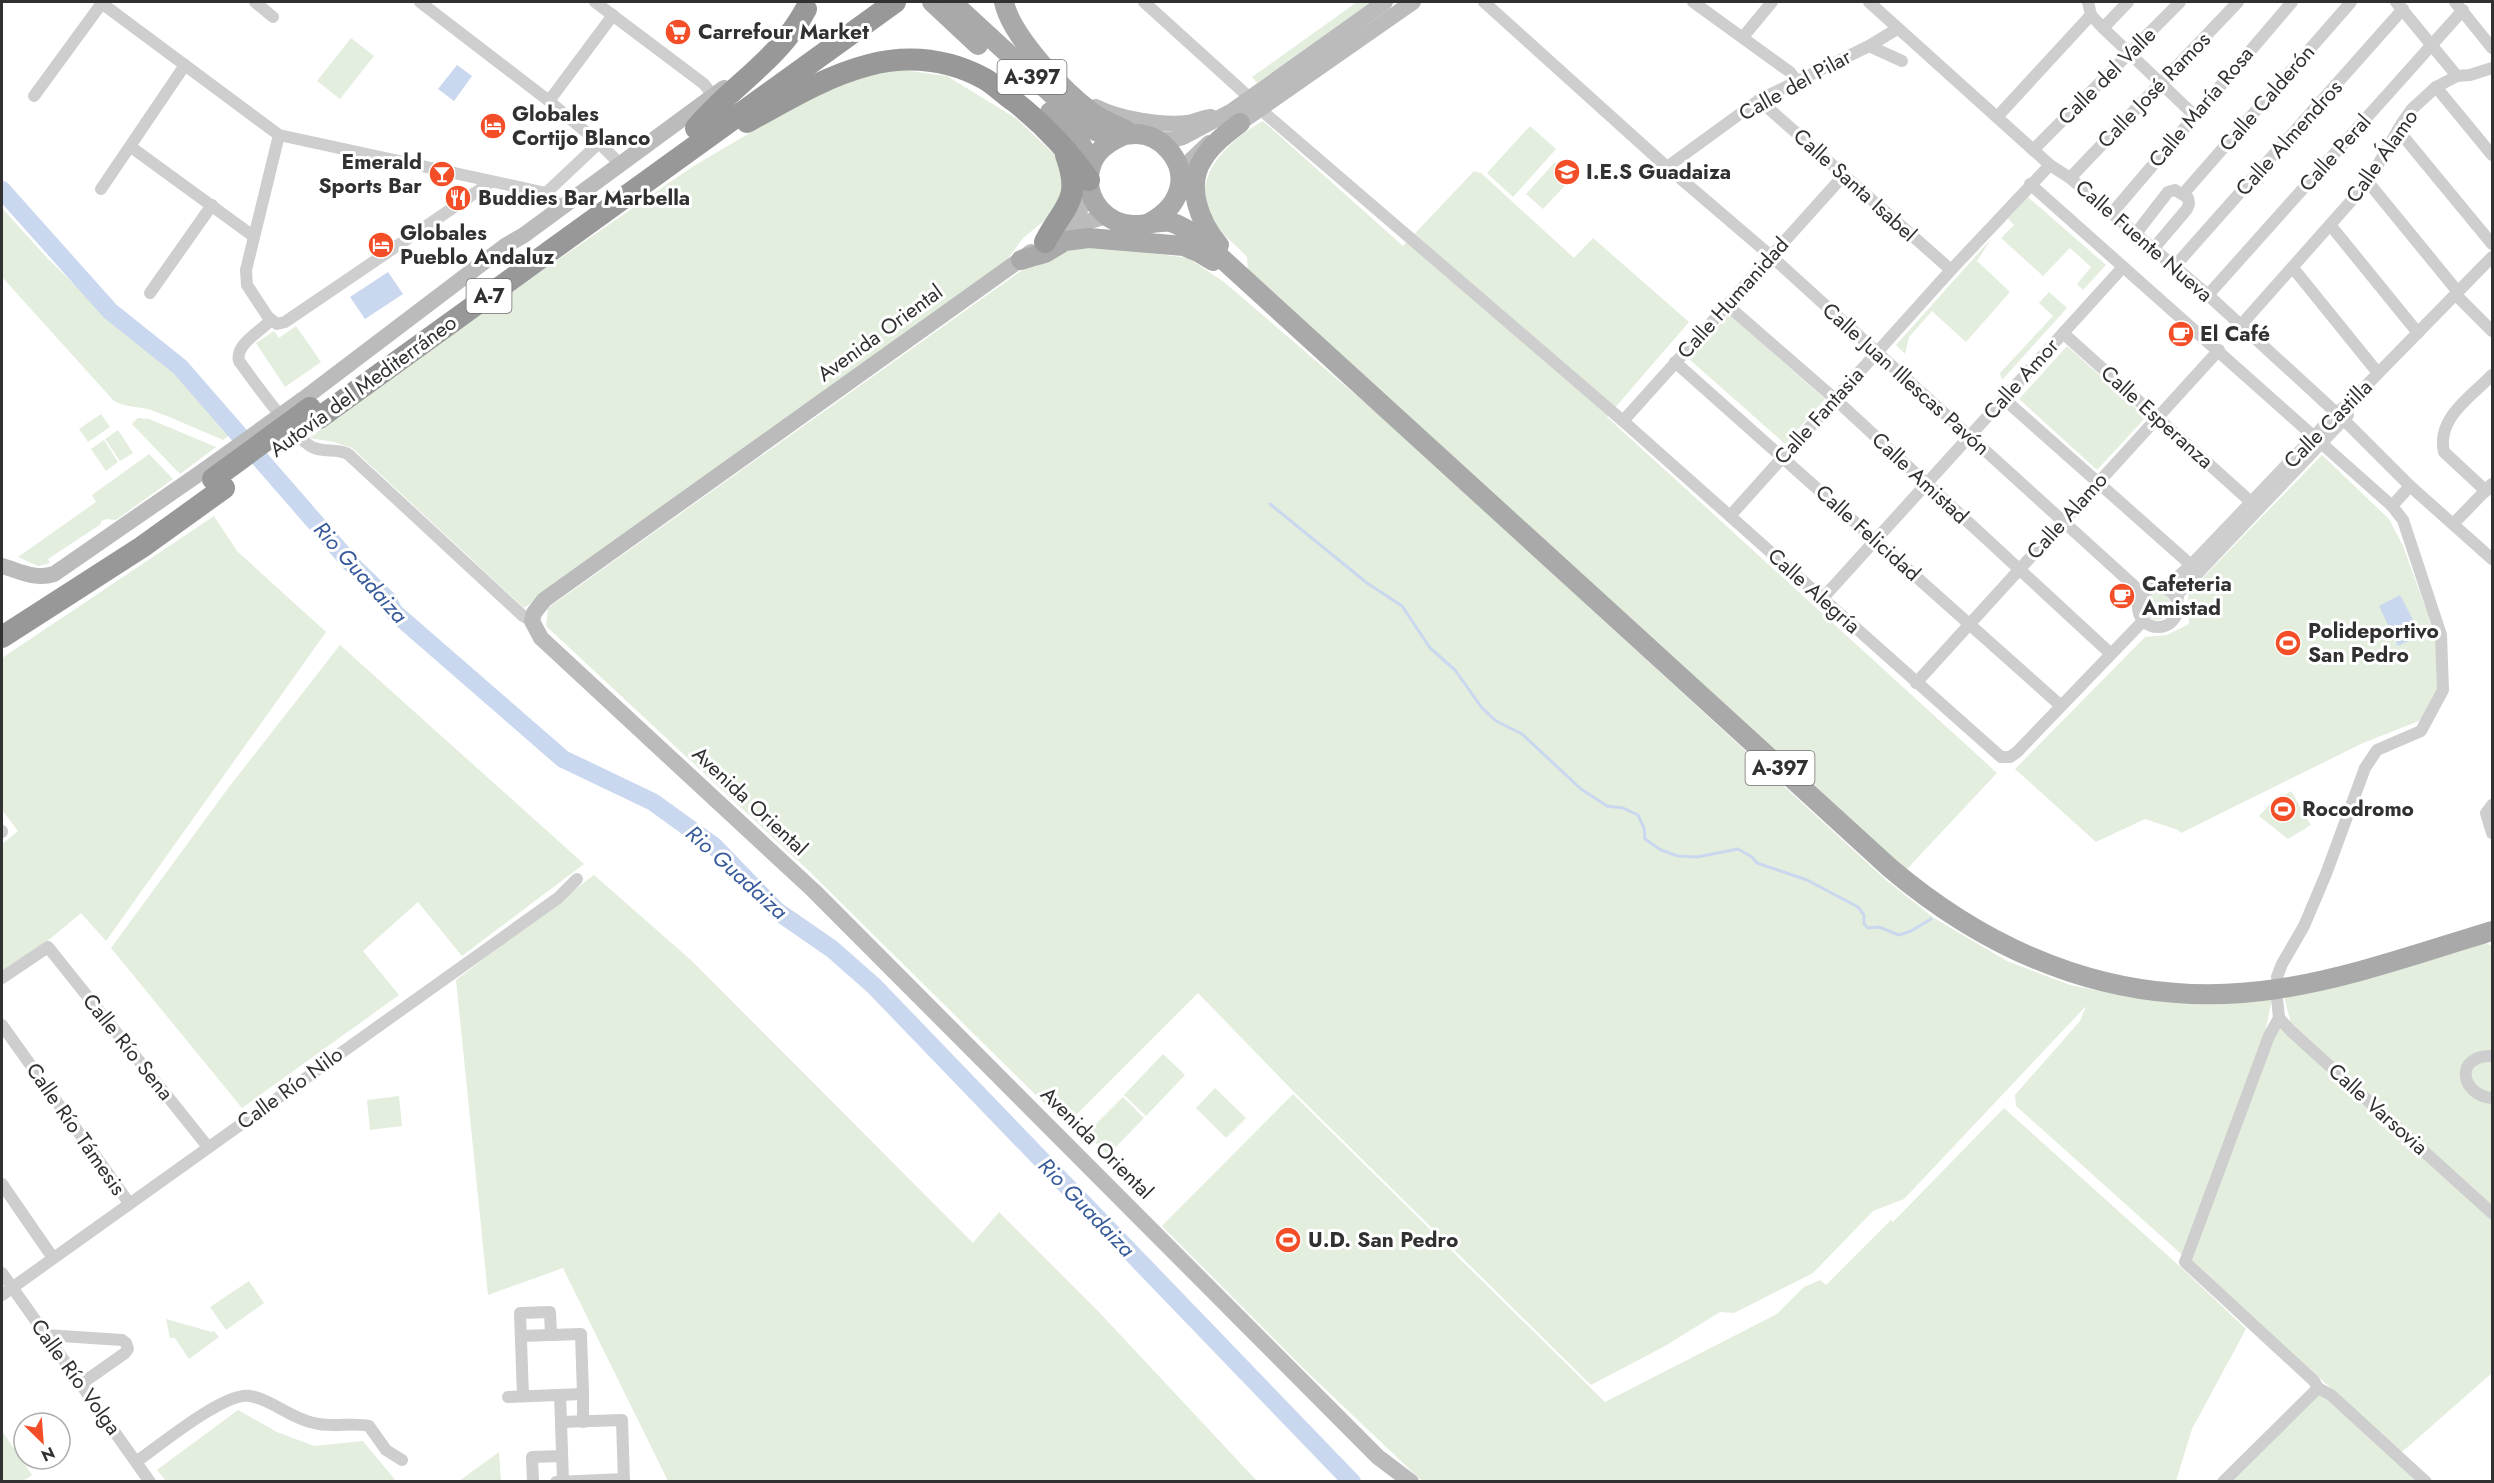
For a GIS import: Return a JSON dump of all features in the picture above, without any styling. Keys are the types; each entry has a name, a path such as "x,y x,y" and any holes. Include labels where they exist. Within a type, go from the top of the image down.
{"highway":[{"name":"Autovía del Mediterráneo","path":"2,622 129,540 870,2"},
{"name":"Autovía del Mediterráneo","path":"310,409 658,173 894,2"},
{"path":"696,128 716,104 776,53 788,39 808,5"},
{"path":"658,173 686,162 744,124 809,88 848,70 894,59 927,59 956,66 986,80 1020,106 1062,145 1090,179"},
{"path":"1045,243 1066,212 1071,199 1071,173 1062,145"},
{"name":"Autovía del Mediterráneo","path":"2,637 142,547 213,479"}],"main road":[{"name":"A-397","path":"932,2 1075,135 1085,147 1097,206 1107,216 1119,223 1132,225 1172,223 1195,234"},
{"name":"A-397","path":"952,2 1083,123 1107,135 1138,136 1171,152 1177,162 1182,212 1195,234 1890,868 1943,910 1978,932 2041,963 2103,982 2160,991 2231,994 2277,989 2319,980 2493,931"},
{"path":"1004,2 1017,34 1065,87 1092,112 1138,136"},
{"path":"1232,119 1216,144 1201,160 1195,184 1196,199 1203,224 1226,253 1234,270"},
{"path":"1090,179 1100,150 1110,141 1138,136"},
{"path":"1149,223 1166,212 1179,186"},
{"path":"1021,260 1045,253 1065,242 1089,238 1184,246 1234,270"}],"street":[{"path":"34,96 101,2 279,135 546,193 562,208"},
{"path":"255,2 273,17"},
{"path":"420,2 549,101 620,164"},
{"name":"Calle Alegría","path":"1144,2 1255,104 1623,421 1998,755 2007,758 2017,752 2060,705"},
{"path":"1255,104 1385,2"},
{"path":"1179,186 1198,152 1232,119 1413,2"},
{"name":"Calle Juan Illescas Pavón","path":"1484,2 1667,167 1771,256 2142,593"},
{"path":"1693,2 1790,72 1796,80"},
{"path":"1743,38 1772,2"},
{"name":"Calle Fuente Nueva","path":"1870,2 1897,29 2050,165 2070,178 2137,232 2208,295 2340,416 2410,486 2493,559"},
{"path":"2088,2 2091,15 2103,28 2194,115"},
{"path":"2103,28 2128,2"},
{"name":"Calle del Valle","path":"2033,150 2180,2"},
{"name":"Calle José Ramos","path":"2070,178 2238,2"},
{"name":"Calle María Rosa","path":"2112,213 2292,2"},
{"name":"Calle Calderón","path":"2183,194 2343,4"},
{"path":"310,409 505,246 562,208 754,67 781,40 808,5"},
{"path":"2400,5 2433,43 2457,76"},
{"name":"Calle Almendros","path":"2174,267 2400,5"},
{"path":"2461,5 2493,48"},
{"name":"Calle Peral","path":"2208,295 2433,43 2461,5"},
{"path":"549,101 606,7 704,84 713,96"},
{"path":"1997,117 2091,15"},
{"name":"Calle del Pilar","path":"1667,167 1759,100 1869,46 1897,29"},
{"path":"1869,46 1902,62"},
{"path":"101,189 185,65"},
{"name":"Calle Álamo","path":"2241,325 2368,182 2412,109 2436,87 2457,76 2470,75 2493,68"},
{"path":"1065,87 1097,107 1119,116 1181,123 1232,119"},
{"path":"2436,87 2493,155"},
{"name":"Calle Santa Isabel","path":"1759,100 1951,270"},
{"path":"1138,136 1172,140 1232,119"},
{"path":"2398,130 2493,244"},
{"path":"279,135 246,270 247,285 271,320 277,324 285,322 490,182"},
{"path":"546,193 599,143"},
{"path":"131,147 253,236"},
{"name":"Calle Fantasia","path":"1730,516 1951,270 2050,165"},
{"name":"Calle Humanidad","path":"1623,421 1844,175"},
{"name":"Avenida Oriental","path":"1090,179 1078,214 1065,229 544,600 534,613 532,621 541,638 814,891 1378,1457 1411,1482"},
{"path":"2368,182 2459,296 2493,331"},
{"name":"Calle Fuente Nueva","path":"2030,184 2392,506 2403,520 2441,635 2443,690 2421,731 2378,750 2366,768 2304,926 2277,977"},
{"path":"2137,232 2168,192 2175,190 2183,194 2189,204 2187,209 2154,248"},
{"path":"150,293 212,205"},
{"name":"Avenida Oriental","path":"1065,229 1107,216"},
{"path":"2331,226 2418,333"},
{"name":"Calle Castilla","path":"2340,416 2459,296 2493,257"},
{"name":"Calle Castilla","path":"2340,416 2418,333 2493,265"},
{"name":"Calle Amor","path":"1822,599 2123,267"},
{"path":"2293,268 2379,373"},
{"name":"Calle Amistad","path":"1727,305 1835,399 2111,654"},
{"path":"271,320 241,347 238,357 282,417 313,448 348,454 532,621"},
{"name":"Calle Esperanza","path":"2063,333 2251,502"},
{"name":"Calle Alamo","path":"1916,683 2219,350"},
{"name":"Calle Felicidad","path":"1676,362 1784,456 2060,705"},
{"path":"2453,524 2489,487 2444,452 2442,444 2449,419 2493,375"},
{"path":"2004,399 2191,565"},
{"path":"2177,600 2173,592 2162,587 2148,589 2142,593 2138,607 2143,621 2156,627 2166,625 2176,614 2179,593 2340,416"},
{"name":"Calle Castilla","path":"2162,587 2172,582 2191,565 2251,502 2319,439"},
{"path":"2,566 30,575 54,574 213,479"},
{"path":"2392,506 2410,486"},
{"path":"2060,705 2143,621"},
{"path":"2489,809 2493,833"},
{"name":"Calle Río Nilo","path":"7,1291 558,898 578,879"},
{"name":"Calle Río Sena","path":"2,978 48,947 208,1148"},
{"path":"2277,998 2279,1018 2269,1036 2185,1262 2319,1388 2331,1395 2426,1482"},
{"name":"Calle Varsovia","path":"2279,1018 2493,1213"},
{"name":"Calle Río Támesis","path":"2,1025 129,1203"},
{"path":"2493,1056 2481,1056 2471,1060 2466,1066 2469,1086 2476,1093 2493,1098"},
{"path":"2,1184 53,1258"},
{"name":"Calle Río Volga","path":"2,1273 7,1291 45,1335 150,1482"},
{"path":"523,1396 520,1313 550,1312 551,1335"},
{"path":"521,1336 581,1334 584,1422"},
{"path":"45,1335 126,1342 128,1347 125,1353 81,1384"},
{"path":"2223,1482 2319,1388"},
{"path":"508,1397 583,1394"},
{"path":"136,1462 225,1400 241,1395 251,1396 295,1418 313,1423 329,1426 369,1426 386,1450 402,1460"},
{"path":"560,1395 563,1481"},
{"path":"556,1482 624,1480 622,1420 561,1422"},
{"path":"533,1482 532,1457 562,1456"}],"green space":[{"path":"1357,2 1372,2 1257,83 1252,77"},
{"path":"351,38 374,56 340,99 317,81"},
{"path":"888,68 947,76 1017,119 1056,156 1064,185 1054,213 1023,238 1004,264 524,608 352,448 309,438 487,309 692,167 821,91"},
{"path":"1263,121 1403,246 1474,171 1481,173 1574,258 1593,238 1689,322 1607,417 1997,773 1905,871 1248,272 1247,257 1215,224 1207,208 1205,192 1208,178 1225,151 1237,139"},
{"path":"1530,126 1556,149 1513,197 1487,173"},
{"path":"1555,162 1572,178 1543,209 1526,194"},
{"path":"2028,197 2106,265 2083,290 2077,284 2091,267 2070,248 2043,276 2001,238 2014,225 2008,219"},
{"path":"2,208 48,259 99,308 147,344 185,379 232,433 223,440 151,410 114,401 2,277"},
{"path":"1991,239 1977,261 2010,292 1966,342 1932,311 1909,337 1905,354 1896,345"},
{"path":"1103,247 1188,258 1224,282 1391,425 1886,880 1934,918 2007,961 2070,985 2095,990 2216,1001 2272,999 2266,1028 2282,1028 2492,1220 2492,1373 2402,1452 2016,1106 2015,1095 2080,1021 2086,1006 1904,1199 1873,1211 1813,1273 1734,1313 1720,1312 1665,1346 1591,1385 1295,1093 1198,993 1066,1125 809,871 546,626 548,608 1025,268 1035,267 1066,250"},
{"path":"2049,292 2067,308 2002,380 2000,373 2053,316 2039,303"},
{"path":"1729,314 1825,399 1785,444 1689,359"},
{"path":"296,326 321,362 285,387 256,343 274,331 279,338"},
{"path":"2067,346 2146,417 2097,470 2019,399"},
{"path":"101,414 110,427 88,442 79,429"},
{"path":"138,418 149,419 216,447 180,474 132,424"},
{"path":"118,430 133,453 120,461 105,439"},
{"path":"104,440 118,462 106,471 91,449"},
{"path":"149,454 173,479 116,520 101,521 101,524 48,559 50,563 38,566 18,557 96,502 92,495"},
{"name":"Polideportivo San Pedro","path":"2322,455 2389,519 2403,546 2426,609 2438,650 2442,678 2424,716 2419,721 2363,743 2181,833 2145,819 2096,842 2015,769 2145,637 2167,635 2189,624 2188,596 2190,591"},
{"path":"214,516 237,551 326,632 106,941 81,913 45,943 2,971 2,844 18,831 2,810 2,658"},
{"path":"2157,592 2167,596 2171,606 2167,616 2157,620 2147,616 2143,606 2147,596"},
{"path":"340,645 584,864 462,956 418,902 363,951 399,995 242,1108 111,948 229,787"},
{"name":"Rocodromo","path":"2291,791 2311,825 2288,839 2259,816 2271,803"},
{"path":"594,875 692,961 973,1243 999,1212 1098,1311 1257,1481 668,1481 563,1268 488,1295 456,980"},
{"path":"2480,940 2492,946 2492,1207 2291,1023 2283,993"},
{"path":"1163,1054 1185,1075 1146,1116 1124,1095"},
{"path":"1215,1088 1246,1118 1226,1138 1196,1108"},
{"path":"1293,1094 1605,1402 1777,1314 1804,1287 1820,1280 1826,1285 1891,1220 1893,1222 2004,1108 2246,1329 2192,1429 2176,1481 1422,1481 1302,1367 1162,1226"},
{"path":"399,1096 402,1126 370,1130 367,1100"},
{"path":"1123,1097 1144,1118 1108,1155 1086,1134"},
{"path":"249,1281 264,1303 226,1330 210,1307"},
{"path":"166,1319 214,1331 219,1337 189,1359 175,1338 170,1338"},
{"path":"2316,1394 2326,1397 2418,1482 2229,1482"},
{"path":"238,1410 277,1432 314,1446 363,1441 396,1481 166,1481 157,1470"},
{"path":"2,1431 12,1446 12,1471 29,1471 32,1475 23,1481 2,1481"},
{"path":"499,1452 501,1481 459,1481"}],"water":[{"path":"457,65 472,76 454,101 438,89"},
{"path":"388,272 403,294 365,319 350,297"},
{"path":"2400,595 2421,635 2398,646 2379,606"}],"waterway":[{"name":"Rio Guadaiza","path":"2,190 110,311 180,367 355,568 388,600 394,612 563,759 653,802 714,846 777,911 832,949 874,986 1352,1482"},
{"path":"1270,504 1367,583 1402,606 1430,648 1455,670 1482,708 1496,721 1522,734 1581,789 1607,806 1623,808 1638,815 1644,828 1645,839 1661,850 1678,856 1697,857 1738,849 1752,857 1757,863 1807,880 1858,907 1864,915 1864,924 1868,928 1879,927 1899,935 1931,919"}],"place":[{"name":"Carrefour Market","path":"678,32"},
{"name":"Globales Cortijo Blanco","path":"493,126"},
{"name":"I.E.S Guadaiza","path":"1567,172"},
{"name":"Emerald Sports Bar","path":"442,174"},
{"name":"Buddies Bar Marbella","path":"458,198"},
{"name":"Globales Pueblo Andaluz","path":"381,245"},
{"name":"El Café","path":"2181,334"},
{"name":"Cafeteria Amistad","path":"2122,596"},
{"name":"Polideportivo San Pedro","path":"2288,643"},
{"name":"Rocodromo","path":"2283,809"},
{"name":"U.D. San Pedro","path":"1288,1240"}]}
